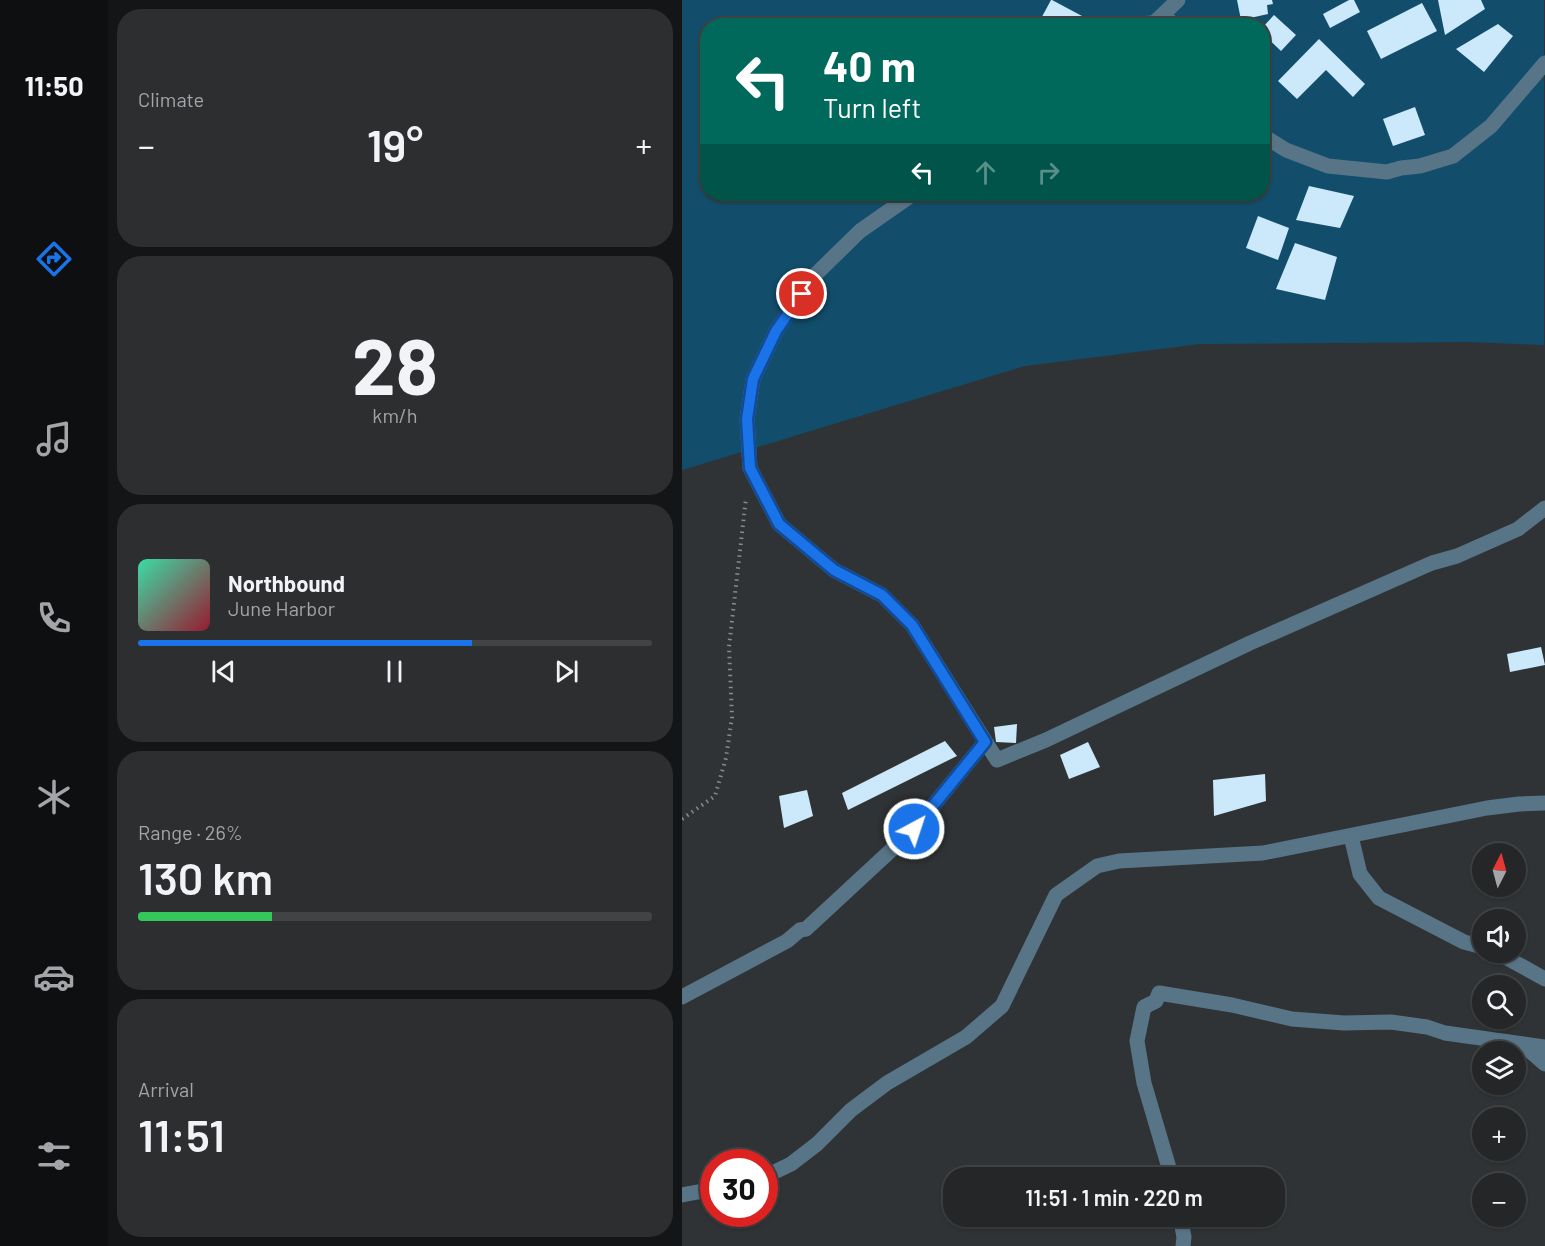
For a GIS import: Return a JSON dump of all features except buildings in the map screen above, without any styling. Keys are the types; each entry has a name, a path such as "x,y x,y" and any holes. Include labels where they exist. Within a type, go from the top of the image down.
{"street":[{"path":"1159,18 1178,0"},
{"path":"1270,140 1286,150 1328,166 1387,172 1420,166 1453,156 1491,126 1544,63"},
{"path":"903,201 860,231 815,275 776,331 753,379 747,419 750,468 779,524 834,570 882,595 912,625 997,760 1046,740 1250,643 1432,563 1457,556 1518,529 1544,508"},
{"path":"682,997 787,940 800,930 806,929 914,829 985,742"},
{"path":"778,1170 791,1164 817,1144 851,1110 887,1083 966,1037 1002,1006 1057,895 1096,866 1119,861 1263,853 1487,808 1544,803"},
{"path":"1351,836 1360,874 1379,898 1472,944"},
{"path":"1516,963 1544,979"},
{"path":"1169,1167 1144,1083 1137,1041 1144,1007 1156,1001 1159,993 1232,1005 1292,1019 1344,1023 1391,1022 1497,1041"},
{"path":"1526,1045 1544,1047"},
{"path":"1526,1048 1544,1064"},
{"path":"682,1195 700,1192"},
{"path":"1182,1227 1183,1246"}],"path":[{"path":"682,819 715,796 726,758 732,717 729,647 750,468"}],"shaded area":[{"path":"682,0 1544,0 1544,345 1468,342 1200,344 1025,366 682,470"}],"route":[{"path":"802,294 776,331 753,379 747,419 750,468 779,524 834,570 882,595 912,625 985,742 914,829"}]}
